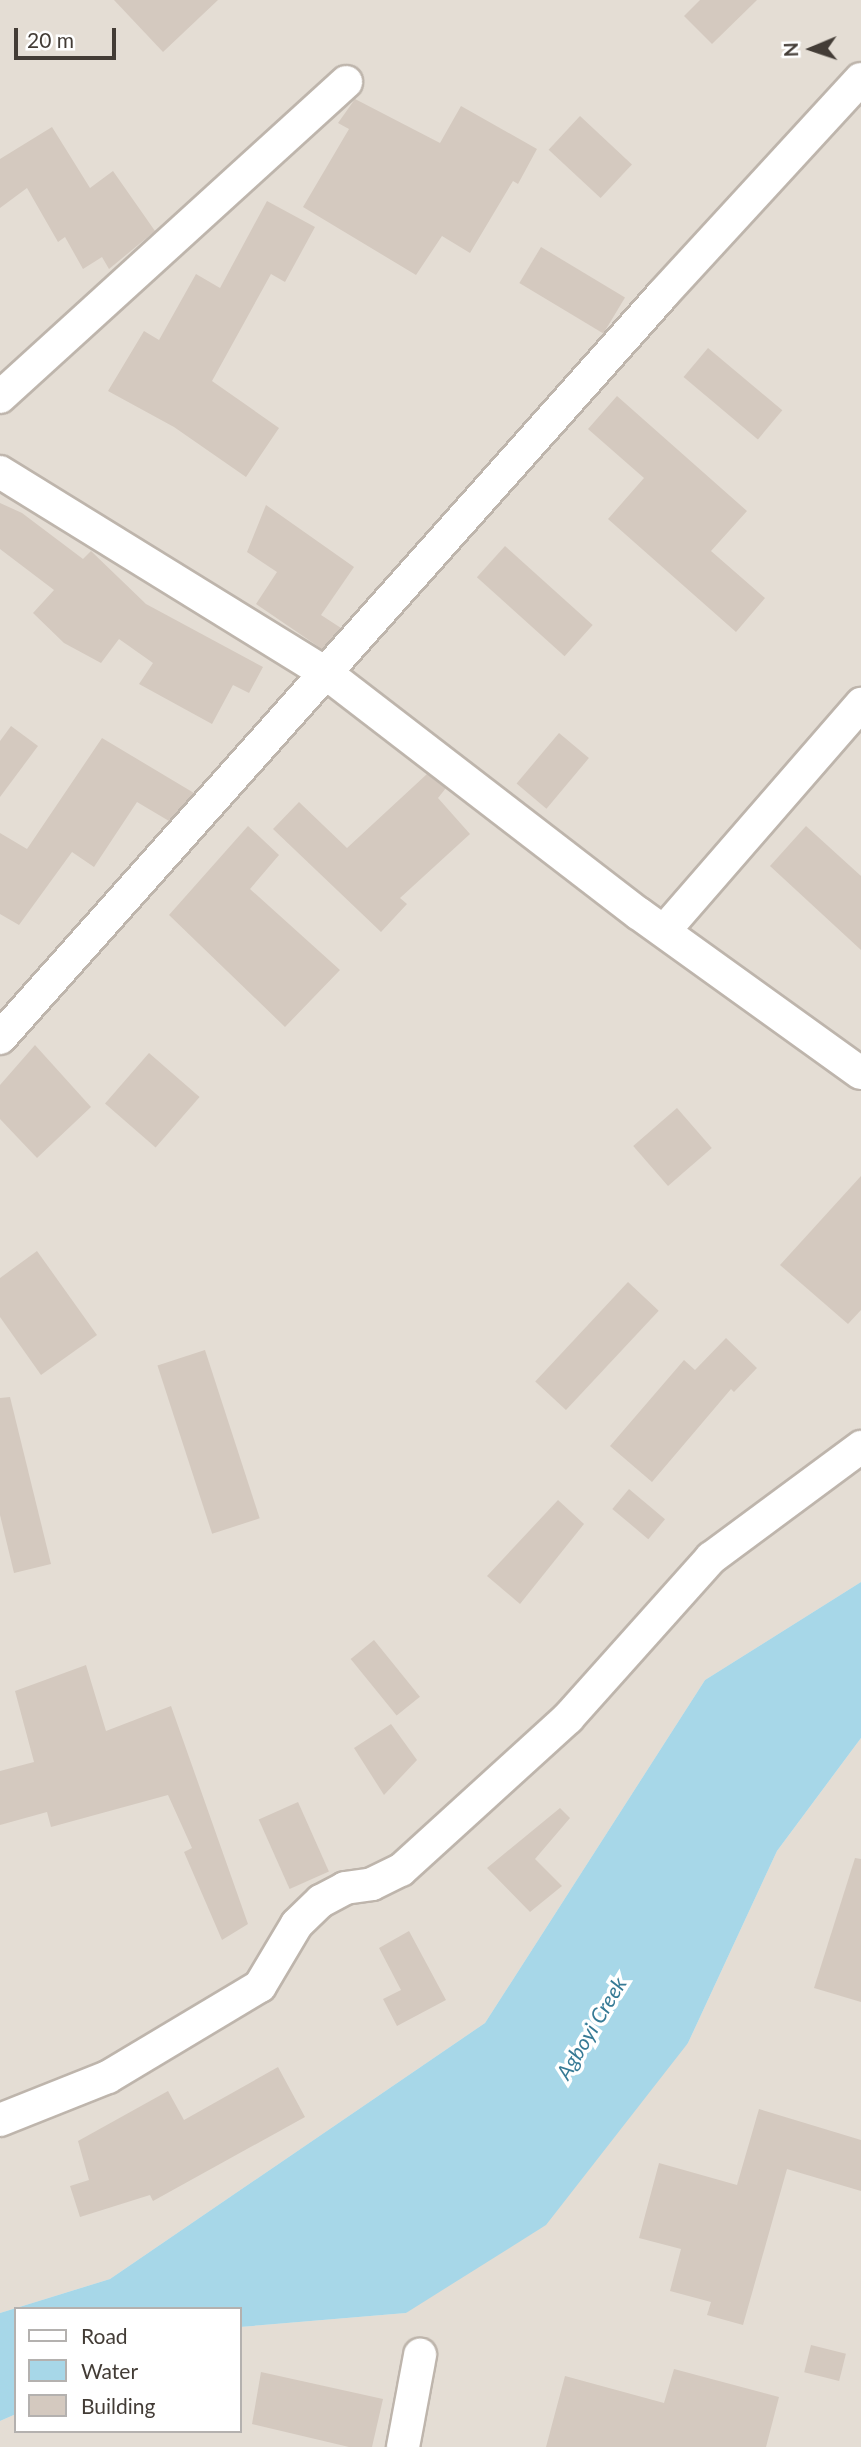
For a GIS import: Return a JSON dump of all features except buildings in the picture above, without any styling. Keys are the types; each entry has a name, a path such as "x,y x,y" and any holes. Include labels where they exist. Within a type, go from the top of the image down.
{"street":[{"path":"0,1038 861,79"},
{"path":"0,397 346,82"},
{"path":"0,472 326,673 664,931 861,1073"},
{"path":"664,931 861,704"},
{"path":"0,2120 108,2077 260,1986 297,1924 321,1901 345,1888 372,1884 401,1870 568,1718 711,1558 861,1447"},
{"path":"403,2447 420,2356"}],"shaded area":[{"path":"0,0 861,0 861,1582 705,1680 485,2023 110,2279 0,2313"},
{"path":"861,1738 861,2447 0,2447 0,2421 14,2415 14,2433 242,2433 242,2327 406,2313 688,2043 777,1851"}],"water":[{"name":"Agboyi Creek","path":"861,1582 861,1738 777,1851 688,2043 546,2225 406,2313 242,2327 242,2307 19,2307 110,2279 485,2023 705,1680"},
{"path":"14,2309 14,2415 0,2421 0,2313"}]}
